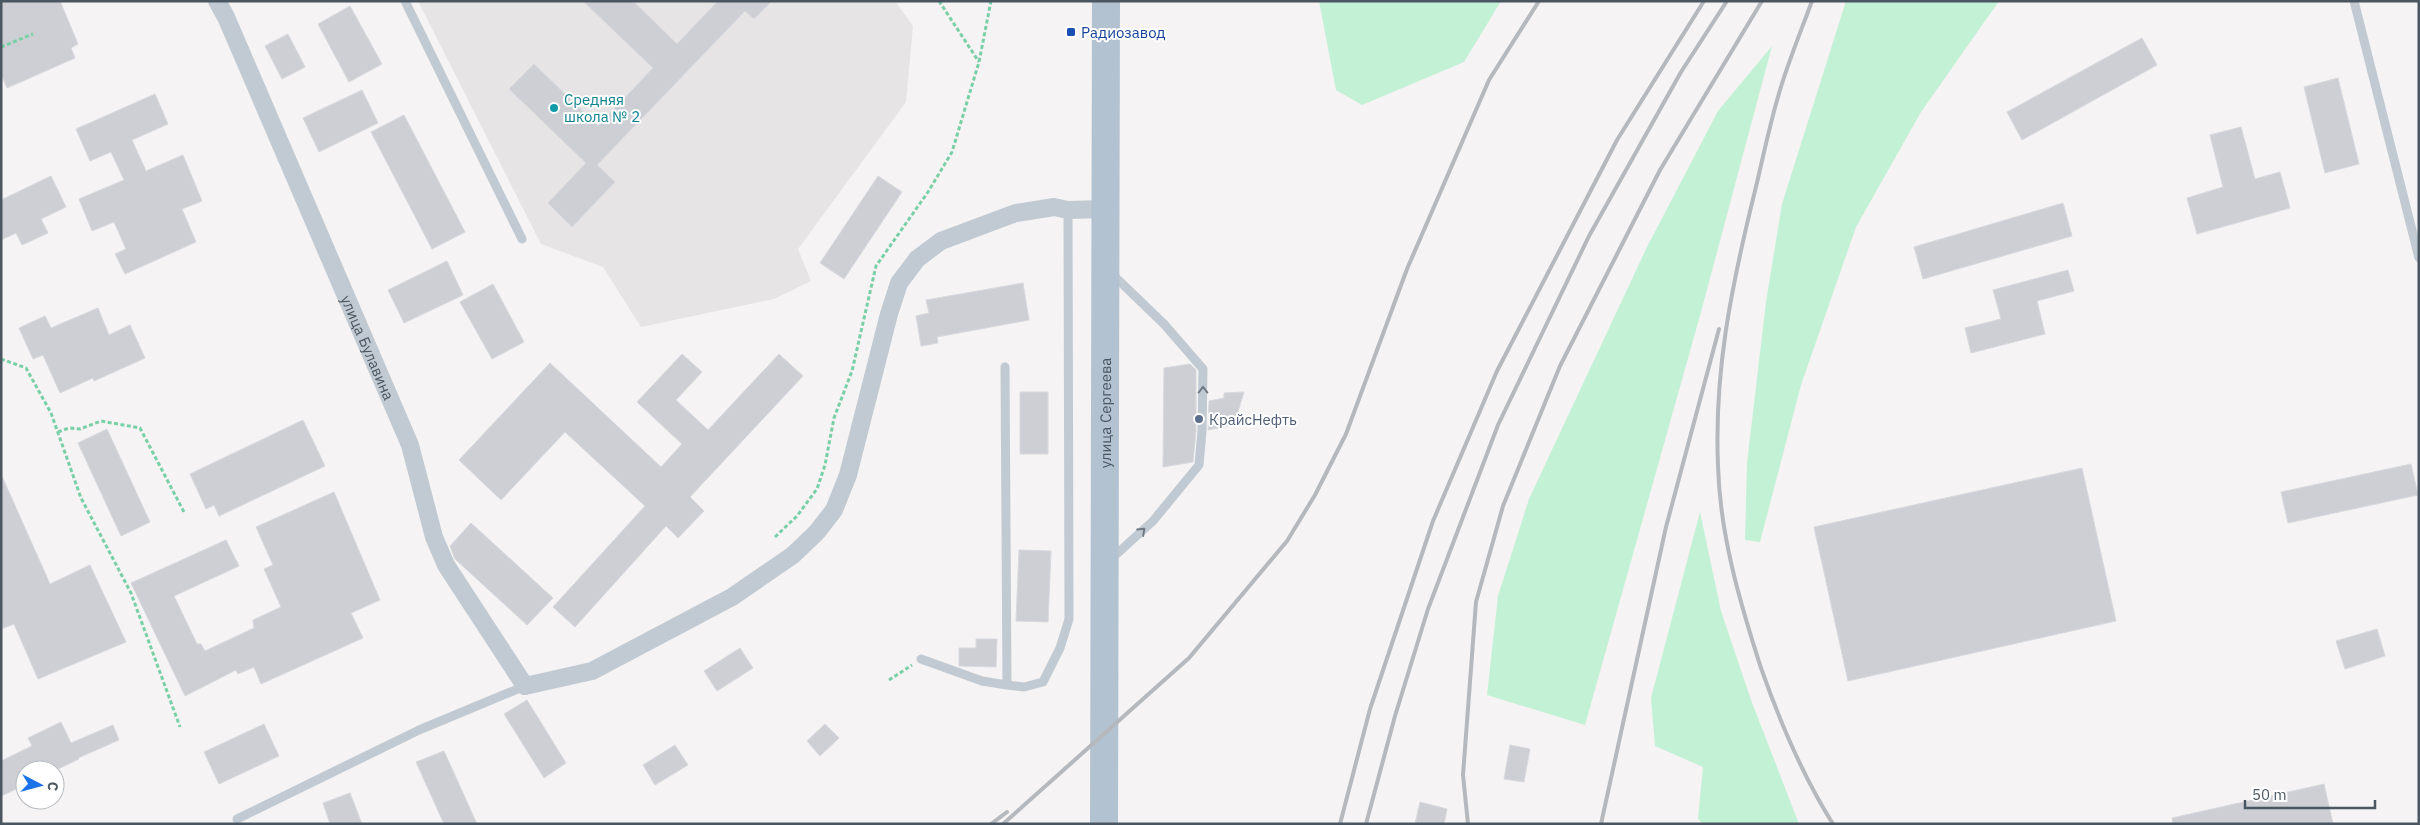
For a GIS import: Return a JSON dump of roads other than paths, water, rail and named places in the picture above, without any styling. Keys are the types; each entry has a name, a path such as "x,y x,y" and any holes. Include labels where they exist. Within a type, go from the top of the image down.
{"main road":[{"name":"улица Сергеева","path":"1104,824 1107,268 1104,209 1106,1"}],"street":[{"name":"улица Булавина","path":"217,1 226,17 410,445 434,537 446,565 525,686"},
{"path":"525,686 592,671 732,597 793,555 817,532 834,510 848,475 889,314 900,282 917,259 941,240 1016,213 1054,207 1068,210 1104,209"}],"lane":[{"path":"405,1 522,240"},
{"path":"2354,1 2419,258"},
{"path":"921,659 982,681 1024,687 1043,682 1060,648 1069,619 1068,210"},
{"path":"1106,564 1152,521 1199,465 1202,431 1203,369 1164,324 1107,268"},
{"path":"1005,367 1007,685"},
{"path":"237,819 419,730 525,686"}],"railway":[{"path":"1003,824 1189,658 1287,541 1315,495 1346,434 1407,269 1489,80 1539,1"},
{"path":"1340,824 1370,709 1433,521 1497,371 1617,140 1704,1"},
{"path":"1366,824 1395,716 1428,609 1498,425 1589,236 1681,72 1727,1"},
{"path":"1468,824 1463,775 1476,602 1503,506 1560,366 1660,170 1762,1"},
{"path":"1812,1 1776,104 1738,266 1726,331 1717,432 1723,518 1732,568 1746,619 1761,668 1792,748 1811,787 1833,824"},
{"path":"1601,824 1666,527 1719,329"},
{"path":"991,824 1007,812"}],"place":[{"name":"Радиозавод","path":"1071,32"},
{"name":"Средняя школа № 2","path":"554,108"},
{"name":"КрайсНефть","path":"1199,419"}]}
